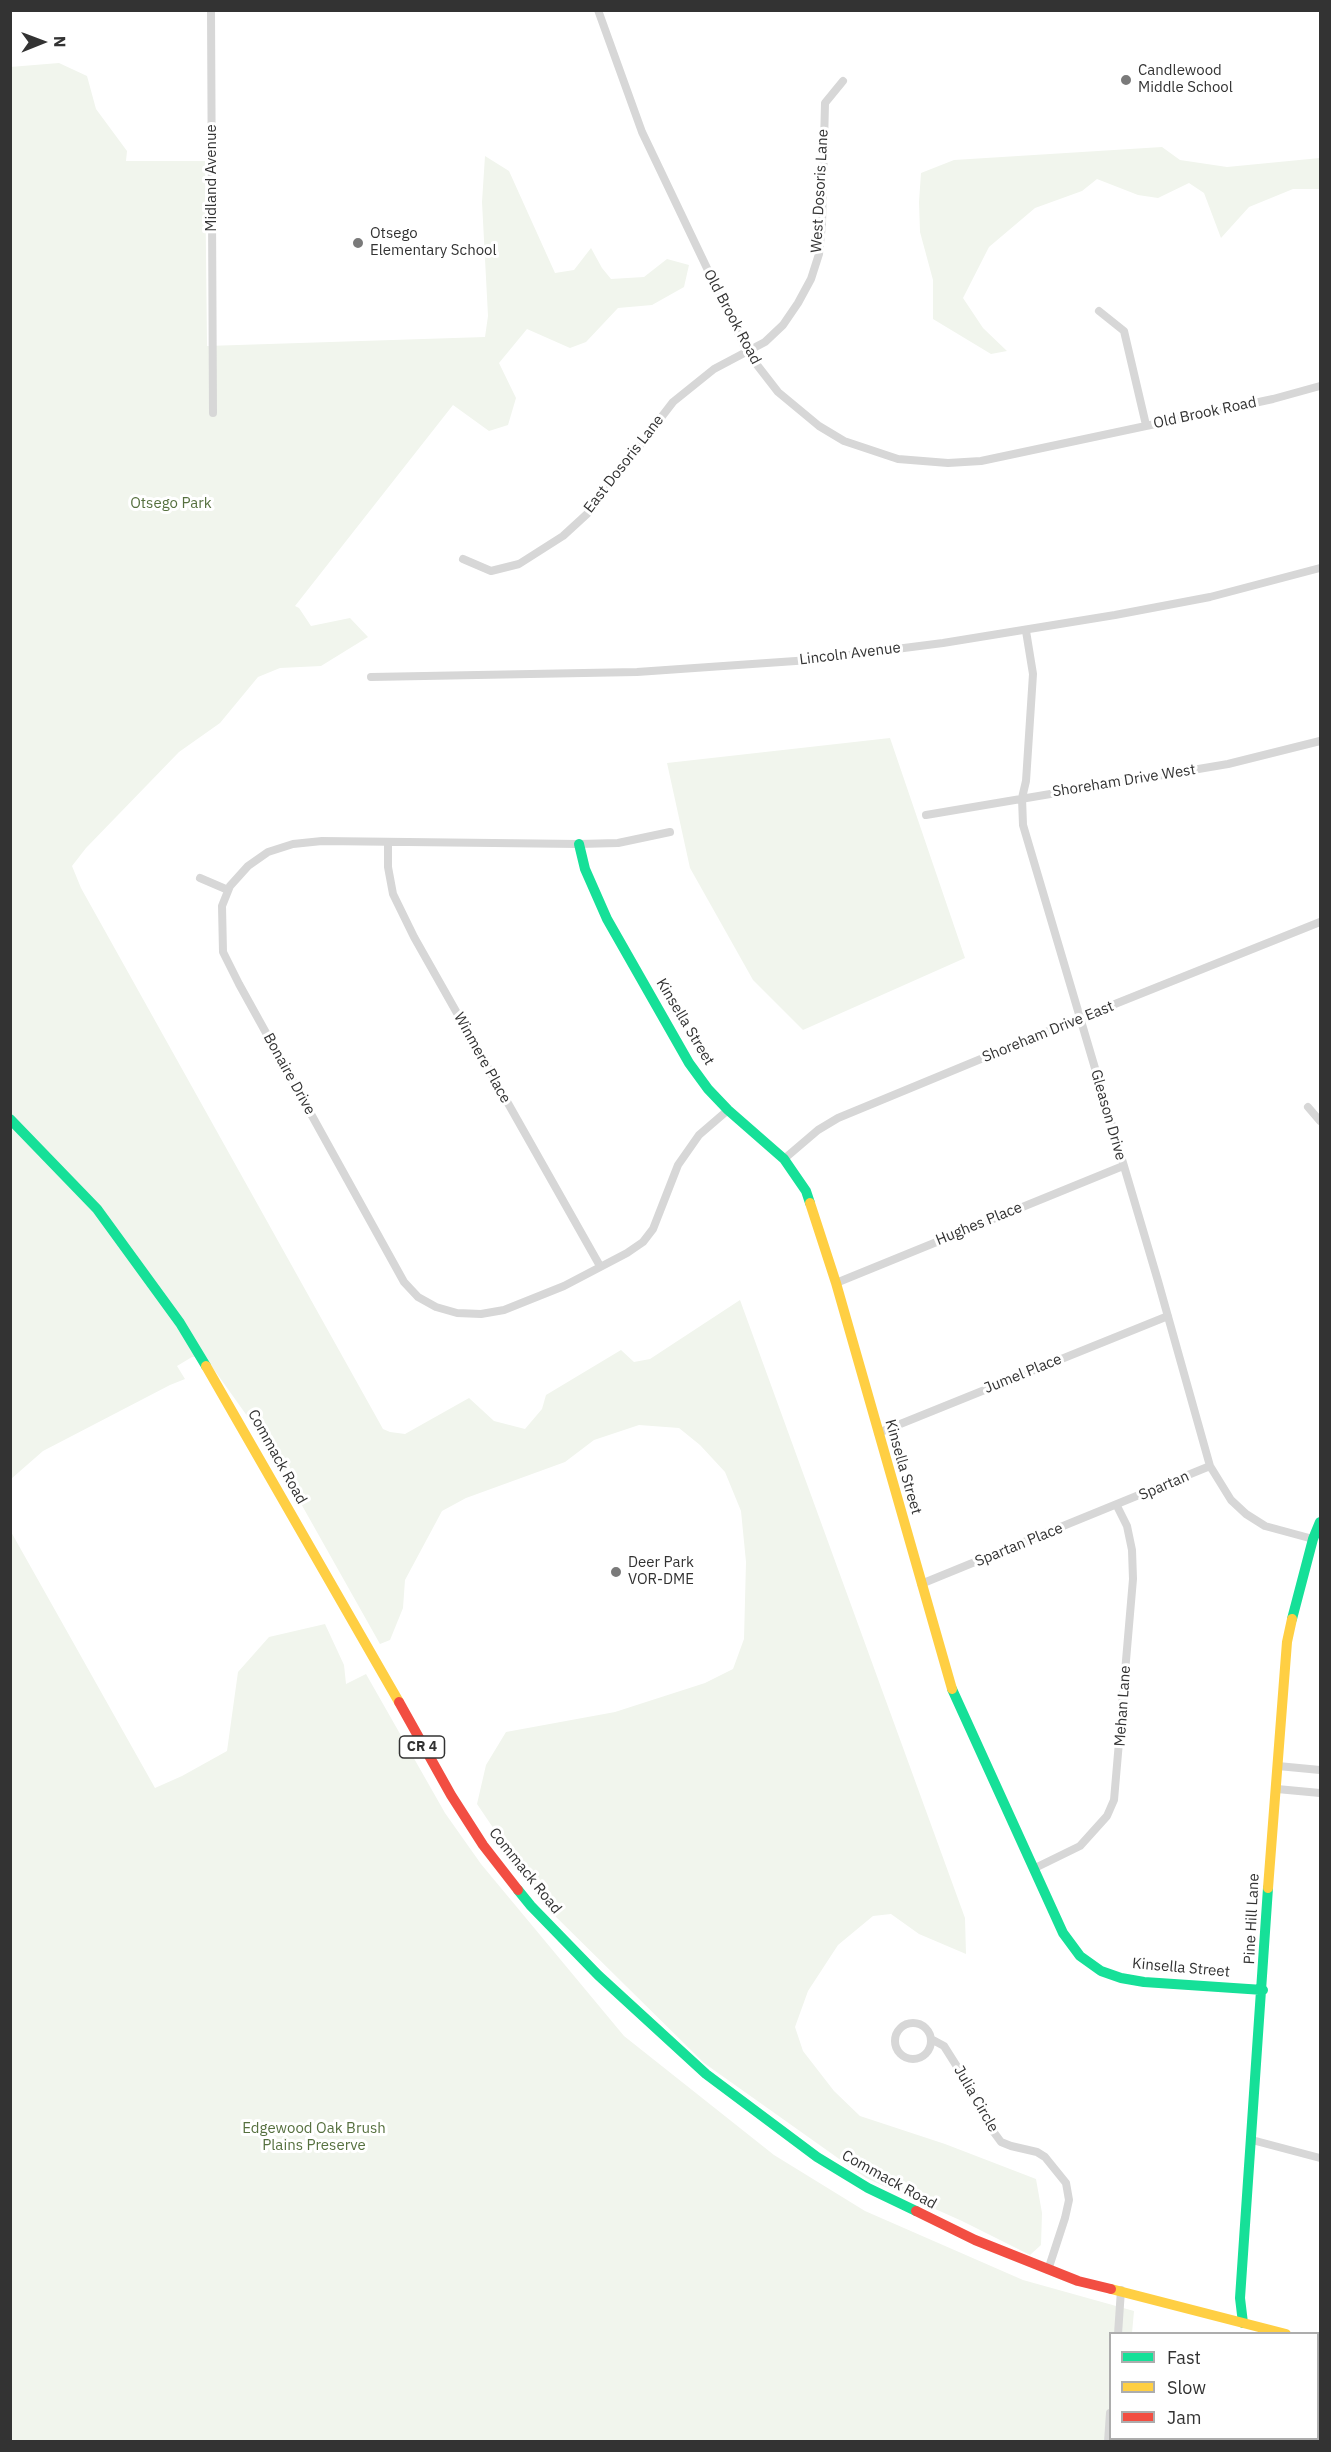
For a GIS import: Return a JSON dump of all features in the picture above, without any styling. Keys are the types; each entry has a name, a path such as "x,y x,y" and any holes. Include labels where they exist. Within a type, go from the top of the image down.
{"street":[{"name":"Midland Avenue","path":"211,10 213,413"},
{"name":"Old Brook Road","path":"598,10 642,132 747,352 778,392 819,426 844,441 898,459 948,463 981,461 1273,399 1320,386"},
{"name":"West Dosoris Lane","path":"747,352 765,342 783,325 811,279 819,254 822,224 825,103 843,81"},
{"path":"1099,311 1124,330 1146,425"},
{"name":"East Dosoris Lane","path":"463,559 491,571 519,564 556,541 587,514 673,402 714,369 747,352"},
{"name":"Lincoln Avenue","path":"371,677 637,672 810,660 1026,631 1210,597 1320,567"},
{"name":"Gleason Drive","path":"1026,631 1033,674 1026,781 1022,798 1023,825 1210,1466 1231,1500 1246,1514 1265,1526 1313,1539"},
{"name":"Shoreham Drive West","path":"926,815 1228,764 1320,741"},
{"name":"Bonaire Drive","path":"670,832 618,843 322,841 293,844 268,852 248,866 228,890 222,906 223,952 238,984 404,1282 418,1297 436,1307 457,1313 481,1314 504,1310 564,1286 643,1242 653,1229 678,1166 699,1135 728,1110"},
{"name":"Winmere Place","path":"388,842 388,867 393,894 408,927 600,1266"},
{"name":"Kinsella Street","path":"579,844 585,870 607,919 689,1063 708,1089 728,1110 784,1159 810,1200 836,1283 950,1685 1063,1933 1080,1956 1101,1971 1144,1982 1263,1990"},
{"path":"200,878 228,890"},
{"name":"Shoreham Drive East","path":"784,1159 819,1130 838,1118 1320,922"},
{"path":"1308,1107 1320,1121"},
{"name":"Commack Road","path":"10,1119 97,1209 180,1323 230,1405 441,1780 483,1845 531,1906 598,1975 706,2074 817,2157 868,2188 938,2223 1078,2281 1121,2290 1243,2328 1272,2332"},
{"name":"Hughes Place","path":"836,1283 1123,1166"},
{"name":"Jumel Place","path":"878,1433 1167,1316"},
{"name":"Spartan","path":"1117,1506 1210,1466"},
{"name":"Spartan Place","path":"921,1584 1117,1506"},
{"name":"Mehan Lane","path":"1035,1868 1080,1846 1107,1816 1114,1800 1133,1579 1132,1550 1127,1526 1117,1506"},
{"name":"Pine Hill Lane","path":"1243,2328 1240,2298 1287,1642 1298,1591 1320,1522"},
{"path":"1278,1766 1320,1770"},
{"path":"1277,1789 1320,1793"},
{"name":"Julia Circle","path":"931,2039 928,2051 918,2059 906,2058 897,2050 897,2033 905,2025 916,2023 926,2029 931,2039 944,2046 968,2084 990,2127 1001,2142 1037,2152 1045,2157 1066,2183 1069,2200 1048,2270"},
{"path":"1252,2140 1320,2158"},
{"path":"1118,2332 1121,2290"}],"green space":[{"name":"Otsego Park","path":"59,63 87,76 96,109 127,151 126,161 205,161 207,346 485,337 488,316 482,202 485,156 509,171 555,273 574,270 591,248 611,279 644,277 667,259 689,265 684,287 652,305 618,308 586,342 570,348 527,329 499,363 516,398 508,425 489,431 453,405 295,606 299,608 311,626 350,618 368,637 321,666 280,668 258,677 220,723 179,752 86,848 72,866 81,888 383,1429 405,1434 469,1398 494,1421 525,1429 542,1409 546,1395 621,1350 634,1362 650,1359 740,1300 965,1918 966,1954 919,1934 891,1914 873,1916 838,1945 808,1991 795,2027 803,2051 834,2091 860,2116 945,2144 1036,2179 1042,2213 1041,2245 1030,2255 962,2221 866,2178 704,2063 548,1909 477,1804 486,1765 506,1732 615,1712 705,1683 733,1669 744,1639 746,1562 741,1511 725,1472 700,1445 679,1428 639,1425 594,1440 565,1462 466,1498 442,1511 405,1580 403,1608 390,1640 380,1644 295,1493 292,1494 265,1441 205,1357 192,1357 177,1366 185,1379 43,1451 11,1479 10,67"},
{"path":"1162,147 1180,160 1227,167 1320,158 1320,189 1293,189 1249,207 1221,238 1204,193 1189,183 1158,198 1138,195 1097,179 1082,191 1035,208 989,247 963,298 983,328 1007,351 991,354 933,319 933,280 920,232 921,173 954,160"},
{"path":"890,738 965,958 803,1030 753,980 690,868 667,763"},
{"name":"Edgewood Oak Brush Plains Preserve","path":"10,1530 155,1788 227,1751 238,1672 269,1637 325,1624 344,1665 346,1684 366,1674 445,1813 481,1864 624,2036 774,2155 865,2211 1023,2280 1134,2311 1132,2332 1109,2332 1109,2440 1124,2441 11,2441"}],"traffic: fast":[{"path":"579,844 585,869 607,919 689,1063 708,1089 728,1110 784,1159 806,1191 810,1203"},
{"path":"10,1119 97,1209 180,1323 206,1366"},
{"path":"1292,1619 1313,1539 1320,1522"},
{"path":"952,1689 1063,1933 1080,1956 1101,1971 1121,1978 1144,1982 1263,1990"},
{"path":"1243,2323 1240,2298 1268,1888"},
{"path":"518,1890 598,1975 706,2074 817,2157 868,2188 916,2211"}],"traffic: slow":[{"path":"810,1203 836,1283 952,1689"},
{"path":"206,1366 399,1702"},
{"path":"1268,1888 1287,1642 1292,1619"},
{"path":"1111,2289 1278,2332"}],"traffic: jam":[{"path":"399,1702 451,1795 483,1845 518,1890"},
{"path":"916,2211 975,2240 1078,2281 1111,2289"}],"place":[{"name":"Candlewood Middle School","path":"1126,80"},
{"name":"Otsego Elementary School","path":"358,243"},
{"name":"Deer Park VOR-DME","path":"616,1572"}]}
